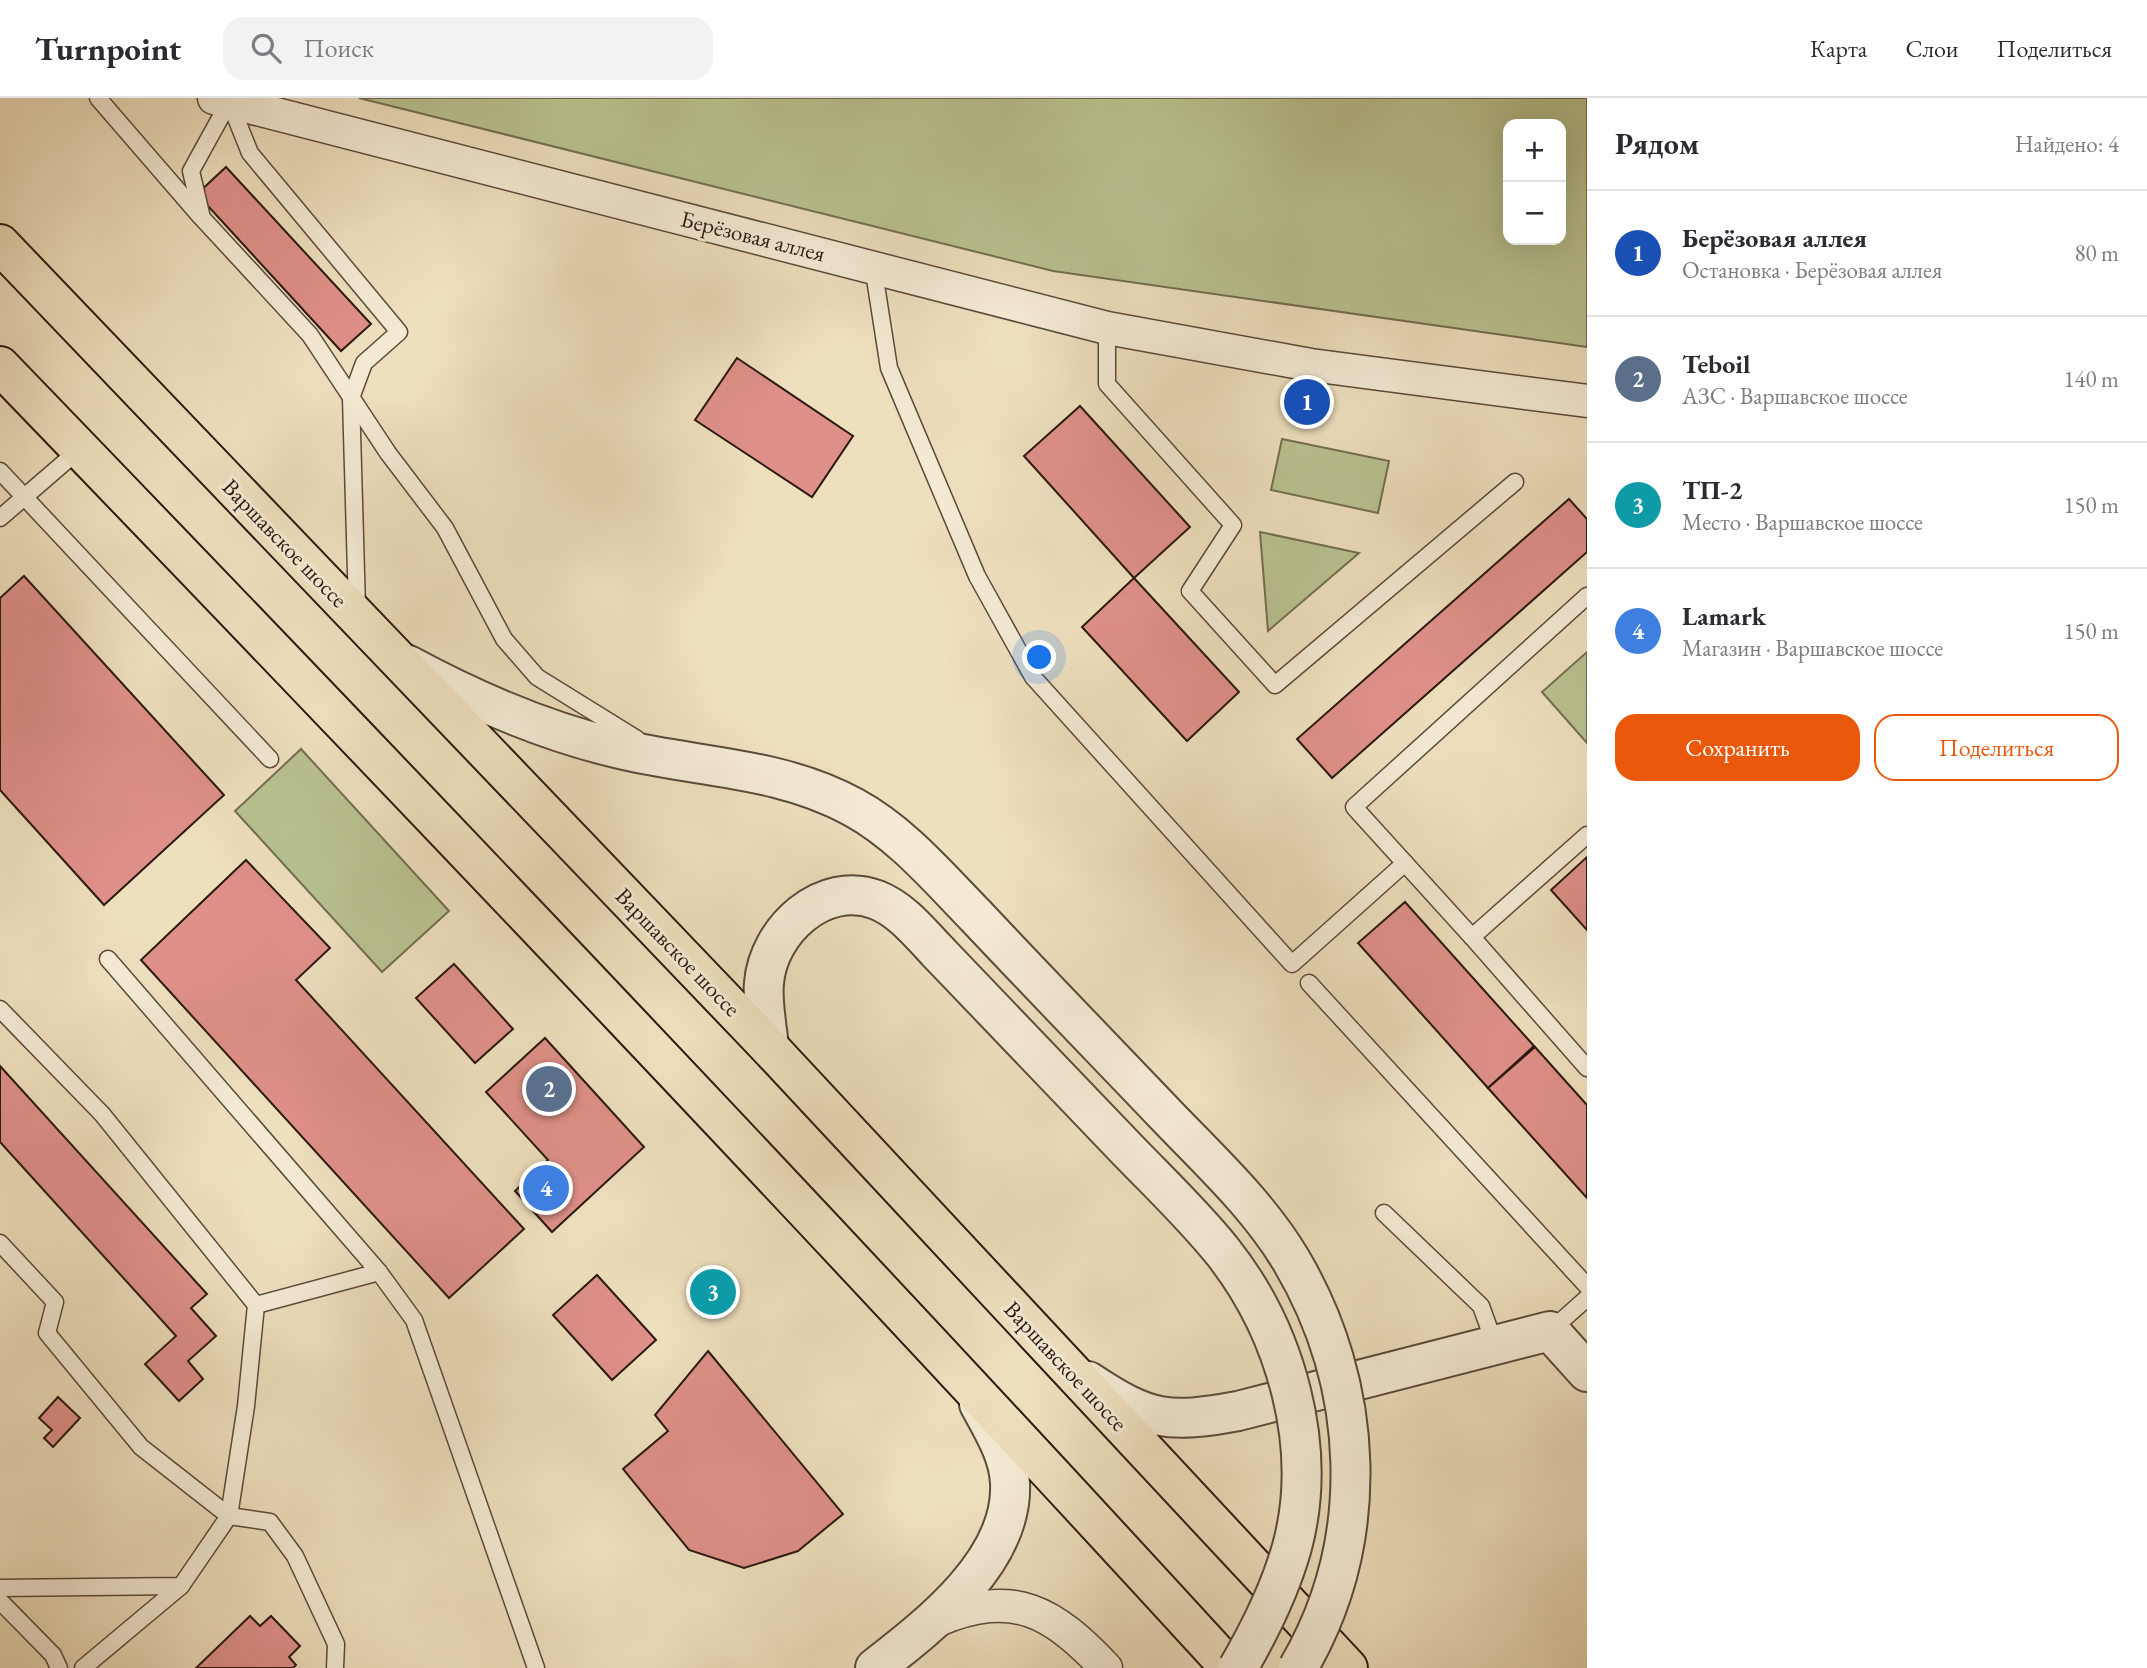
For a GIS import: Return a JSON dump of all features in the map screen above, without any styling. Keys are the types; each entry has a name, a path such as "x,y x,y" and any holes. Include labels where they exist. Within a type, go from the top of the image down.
{"main road":[{"name":"Варшавское шоссе","path":"0,244 769,1047 1348,1668"},
{"path":"0,366 354,732 965,1379 1230,1668"}],"street":[{"name":"Берёзовая аллея","path":"221,100 1107,328 1311,365 1587,401"},
{"path":"395,658 456,691 506,712 617,749 760,772 794,781 853,807 907,847 1233,1185 1290,1258 1315,1306 1335,1359 1347,1407 1352,1454 1351,1502 1339,1568 1324,1612 1298,1668"},
{"path":"769,1047 764,998 766,967 774,948 790,924 817,904 856,896 875,900 906,919 938,952 1195,1220 1246,1285 1268,1327 1286,1374 1296,1416 1299,1497 1292,1545 1276,1593 1238,1668"},
{"path":"1066,1366 1125,1406 1164,1419 1198,1419 1238,1411 1550,1331 1587,1372"},
{"path":"875,1668 937,1620 971,1582 995,1544 1006,1513 1010,1483 1000,1442 965,1379"},
{"path":"937,1620 969,1607 989,1604 1018,1608 1045,1616 1077,1637 1106,1668"}],"lane":[{"path":"98,98 202,218 310,335 351,398 444,528 504,639 537,677 666,756"},
{"path":"202,218 191,171 221,100"},
{"path":"221,100 250,153 399,332 364,363 351,398 358,620"},
{"path":"873,266 889,368 977,576 1034,677 1292,964 1405,863"},
{"path":"1107,328 1107,384 1233,525 1190,591 1275,685 1515,482"},
{"path":"0,518 80,449"},
{"path":"0,471 270,760"},
{"path":"1587,596 1354,807 1587,1068"},
{"path":"1472,937 1587,835"},
{"path":"108,959 379,1272 414,1320 536,1668"},
{"path":"1309,983 1587,1286"},
{"path":"0,1009 102,1114 256,1305 246,1406 229,1516 181,1586 83,1668"},
{"path":"1384,1213 1480,1306 1495,1345"},
{"path":"0,1243 55,1302 47,1333 141,1447 229,1516 270,1522 295,1556 336,1644 335,1668"},
{"path":"256,1305 379,1272"},
{"path":"1550,1331 1587,1298"},
{"path":"0,1588 181,1586"},
{"path":"0,1601 53,1655 59,1668"}],"green space":[{"path":"359,98 1587,98 1587,347 1053,271"},
{"path":"1282,439 1389,461 1378,513 1271,490"},
{"path":"1260,532 1359,553 1268,631"},
{"path":"1587,652 1587,743 1542,692"},
{"path":"301,749 449,911 382,972 235,811"}],"building":[{"path":"226,167 371,324 341,351 197,194"},
{"path":"737,358 853,436 812,497 695,420"},
{"path":"1080,406 1190,527 1134,578 1024,456"},
{"path":"1569,499 1587,519 1587,552 1332,778 1297,739"},
{"path":"24,576 224,795 104,905 0,790 0,598"},
{"path":"1134,578 1239,692 1187,741 1082,627"},
{"path":"1587,857 1587,930 1551,890"},
{"path":"246,860 330,948 296,980 524,1229 449,1298 141,960"},
{"path":"1405,902 1534,1046 1488,1088 1358,943"},
{"path":"454,964 513,1029 475,1063 416,998"},
{"path":"545,1038 644,1147 552,1232 515,1191 548,1160 486,1092"},
{"path":"1535,1047 1587,1105 1587,1198 1488,1088"},
{"path":"0,1066 207,1294 191,1308 216,1336 188,1361 203,1379 179,1401 145,1364 176,1336 0,1142"},
{"path":"712,1274 731,1294 714,1311 695,1291"},
{"path":"597,1275 656,1340 612,1380 553,1315"},
{"path":"708,1351 843,1514 798,1551 744,1568 689,1550 623,1469 668,1431 655,1415"},
{"path":"58,1397 80,1418 53,1447 44,1438 52,1430 39,1418"},
{"path":"250,1616 260,1626 271,1616 300,1646 289,1657 296,1665 293,1668 196,1668"}],"place":[{"name":"Берёзовая аллея","path":"1307,402"},
{"name":"Teboil","path":"549,1089"},
{"name":"Lamark","path":"546,1188"},
{"name":"ТП-2","path":"713,1292"}]}
